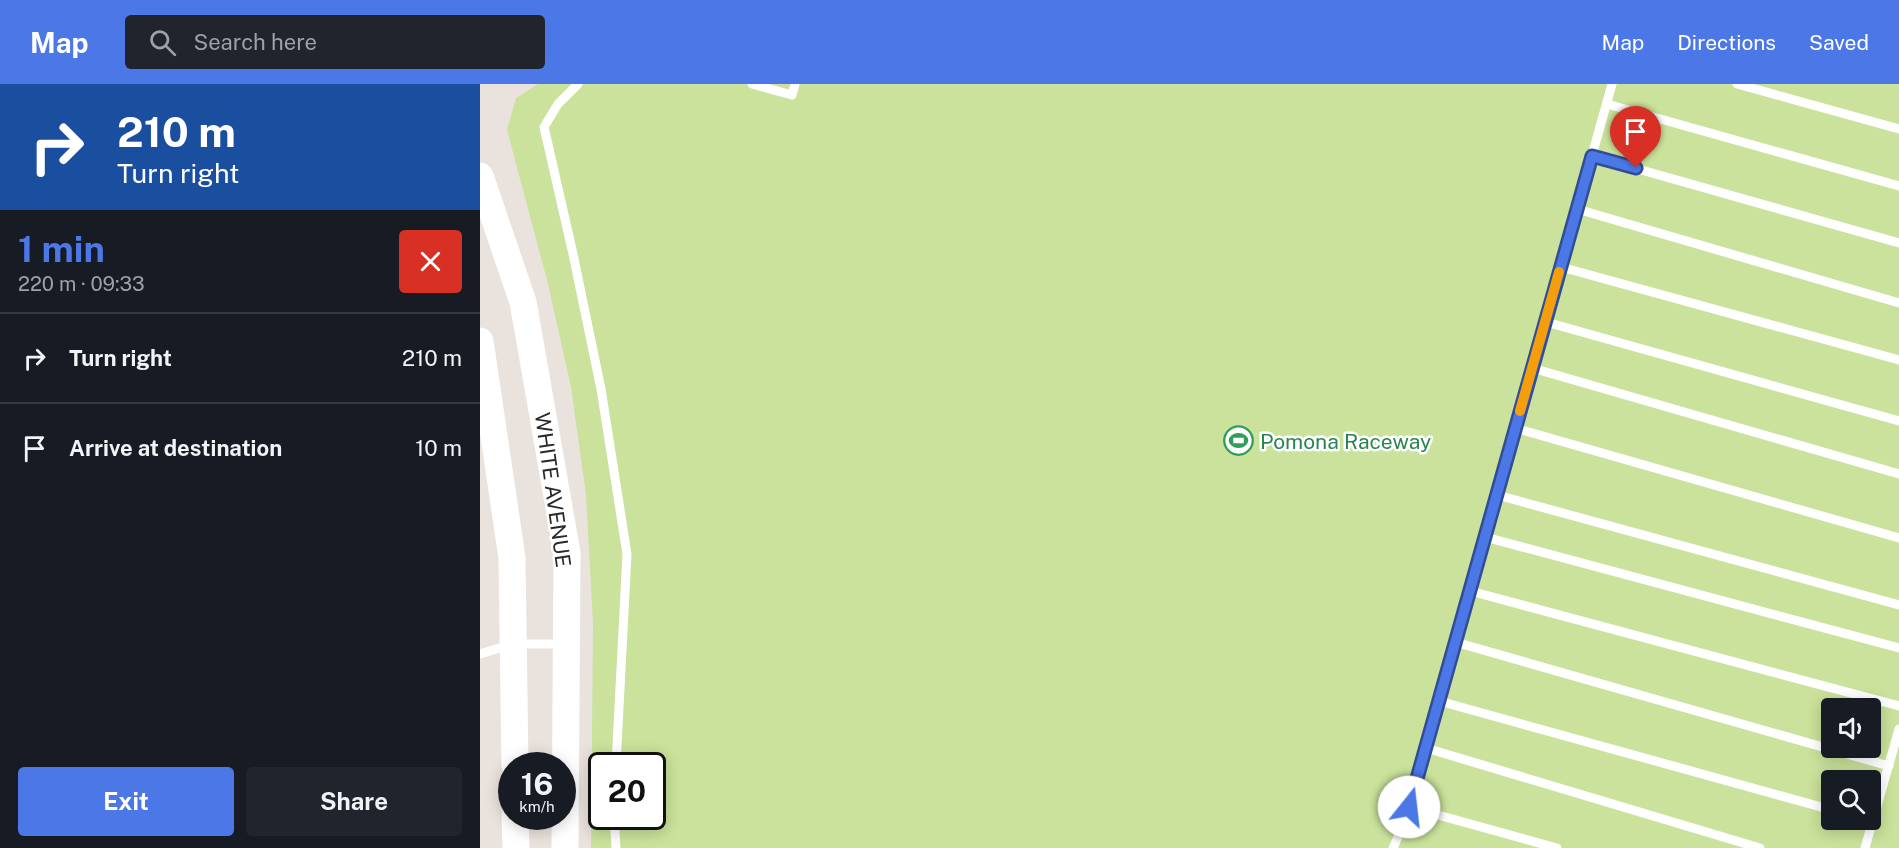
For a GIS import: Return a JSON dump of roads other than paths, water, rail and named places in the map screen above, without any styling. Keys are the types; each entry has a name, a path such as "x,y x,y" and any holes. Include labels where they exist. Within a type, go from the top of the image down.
{"main road":[{"name":"WHITE AVENUE","path":"480,176 523,302 567,553 565,848"},
{"path":"480,341 512,558 515,752"},
{"path":"515,830 516,848"}],"lane":[{"path":"578,84 558,104 544,127 601,389 627,554 617,752"},
{"path":"752,84 792,95 795,84"},
{"path":"1395,848 1426,748 1612,84"},
{"path":"1737,84 1899,129"},
{"path":"1607,104 1899,186"},
{"path":"1592,156 1899,243"},
{"path":"1577,209 1899,303"},
{"path":"1561,267 1899,360"},
{"path":"1546,322 1899,421"},
{"path":"1532,368 1899,474"},
{"path":"1515,428 1899,538"},
{"path":"1497,495 1899,605"},
{"path":"1485,537 1899,648"},
{"path":"1470,591 1899,706"},
{"path":"1455,642 1889,766"},
{"path":"480,654 513,644 566,644"},
{"path":"1439,701 1821,807"},
{"path":"1881,794 1899,729"},
{"path":"1426,748 1760,848"},
{"path":"1409,807 1557,848"},
{"path":"615,830 616,848"},
{"path":"1865,848 1871,830"}],"place":[{"name":"Pomona Raceway","path":"1239,441"}]}
